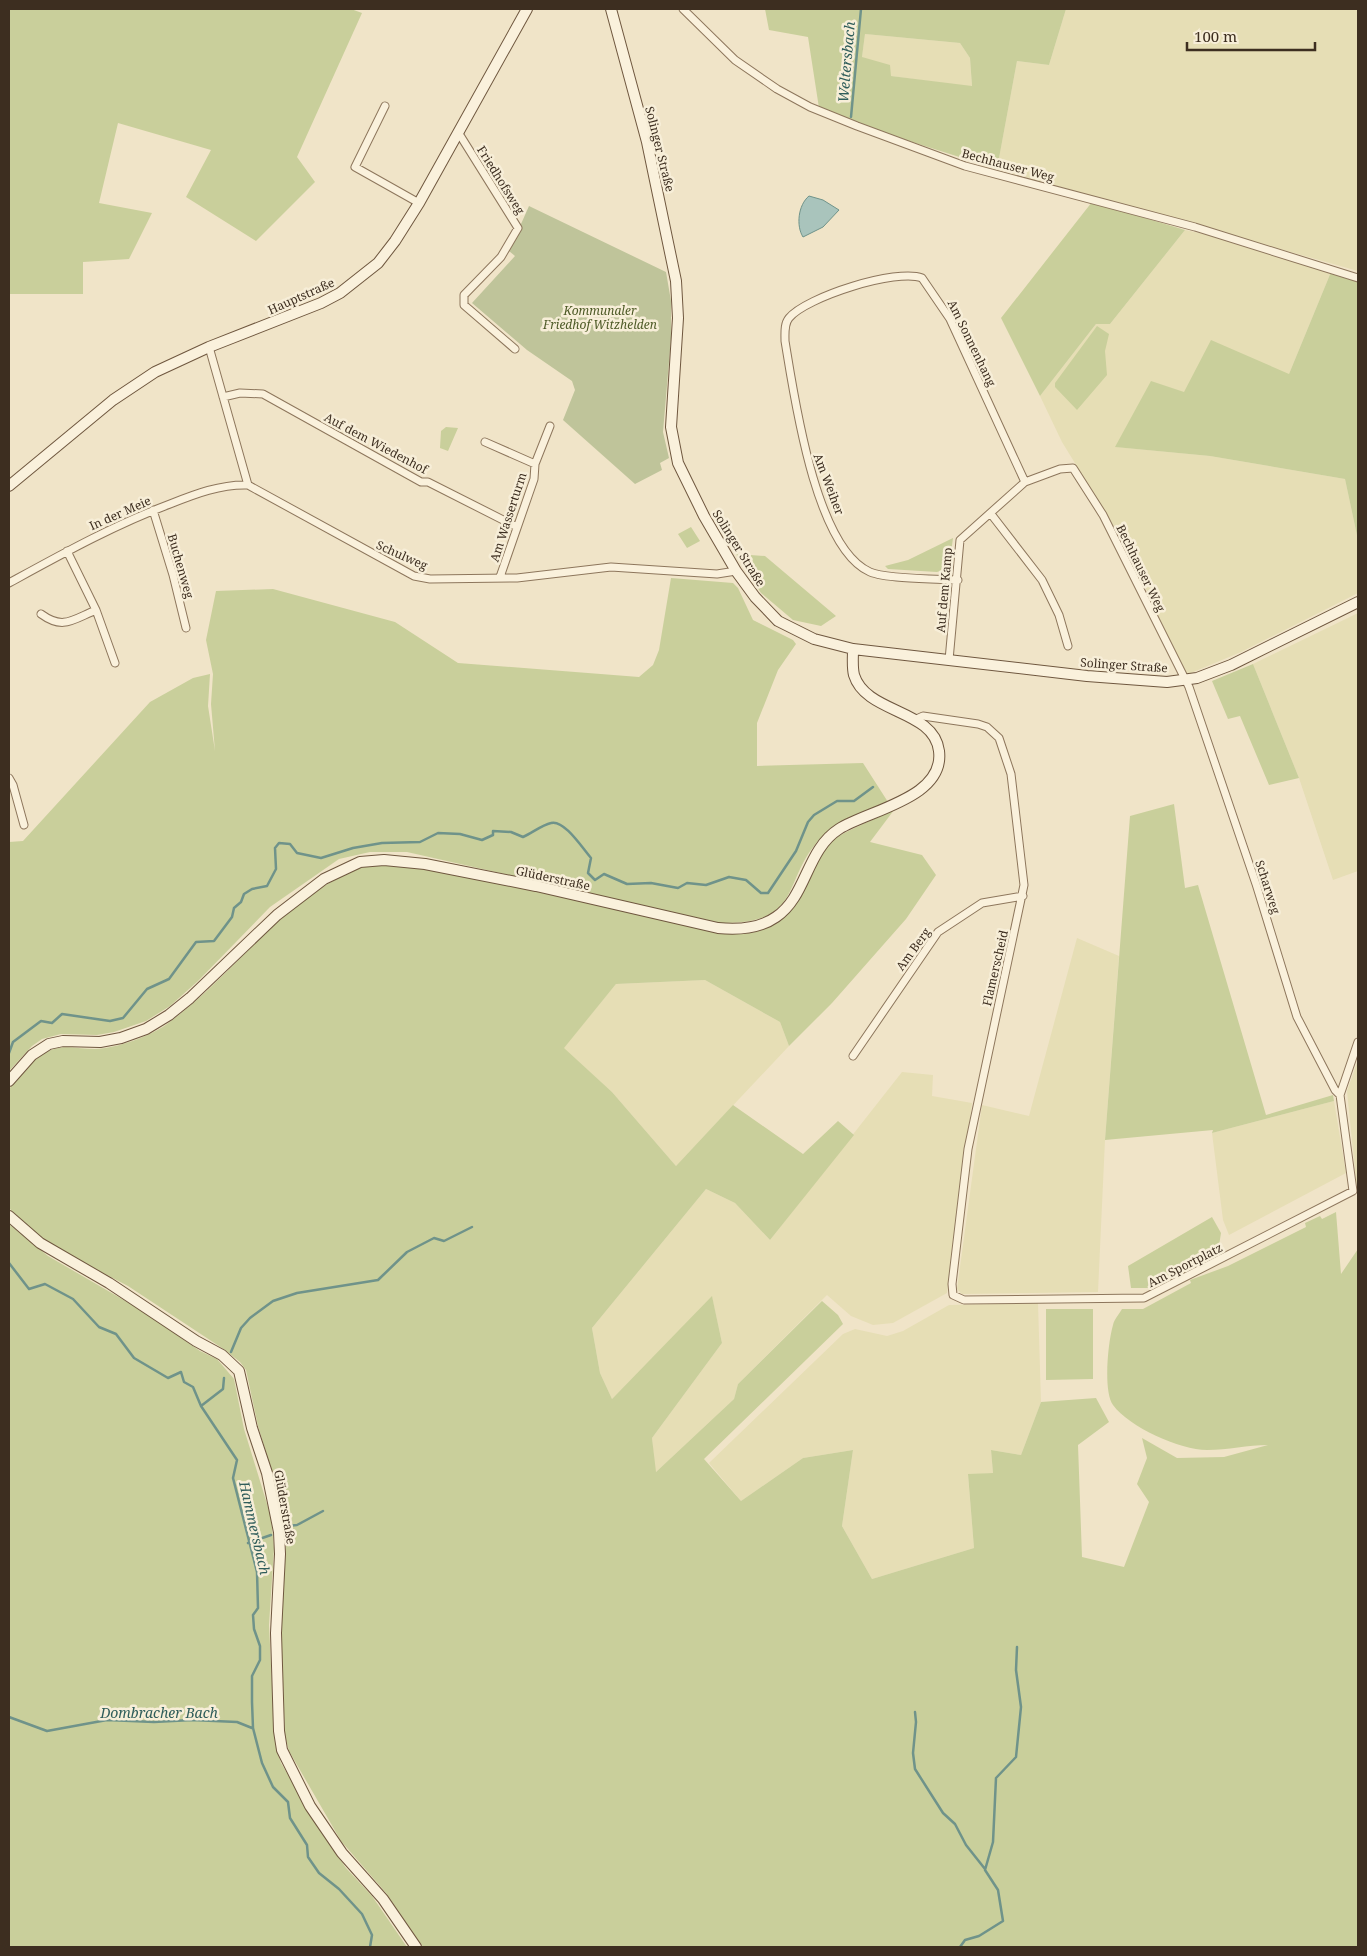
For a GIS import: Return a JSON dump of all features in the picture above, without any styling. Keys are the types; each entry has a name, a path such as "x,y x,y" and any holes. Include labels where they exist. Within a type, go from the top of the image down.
{"main road":[{"name":"Hauptstraße","path":"9,486 113,400 155,372 209,347 321,303 346,289 378,263 395,241 419,203 527,9"},
{"name":"Solinger Straße","path":"611,9 647,142 676,281 678,318 672,417 673,444 678,463 693,495 736,571 755,597 784,624 814,638 853,649 1133,680 1185,680 1231,666 1358,602"},
{"name":"Glüderstraße","path":"9,1081 32,1055 49,1044 63,1041 100,1042 122,1038 146,1029 169,1016 277,915 324,879 360,862 384,860 425,864 536,886 718,928 744,929 763,924 777,917 788,906 816,852 830,836 846,825 905,799 928,783 938,766 938,744 931,733 914,720 869,695 858,684 854,675 853,649"},
{"name":"Glüderstraße","path":"9,1216 40,1243 109,1283 196,1341 222,1355 239,1371 248,1414 267,1473 279,1532 280,1554 276,1633 279,1731 282,1750 310,1806 342,1853 383,1899 416,1947"}],"street":[{"name":"Bechhauser Weg","path":"683,9 735,60 777,89 810,107 857,126 965,166 1195,227 1358,278"},
{"path":"385,106 355,167 419,203"},
{"name":"Friedhofsweg","path":"458,132 518,228 501,257 464,296 464,305 515,349"},
{"name":"Am Sonnenhang","path":"801,309 850,287 882,278 902,274 922,278 950,319 1025,482"},
{"name":"Am Weiher","path":"801,309 788,318 785,328 797,418 818,494 840,540 853,560 872,573 958,580"},
{"path":"209,347 248,485"},
{"name":"Auf dem Wiedenhof","path":"223,398 240,393 263,394 421,482 428,482 517,526"},
{"name":"Am Wasserturm","path":"500,578 534,478 535,464 550,426"},
{"name":"Am Wasserturm","path":"485,442 535,464"},
{"name":"Auf dem Kamp","path":"949,660 958,580 960,540 970,529 991,514 1025,482 1060,468 1073,468"},
{"name":"Bechhauser Weg","path":"1073,468 1103,515 1185,680"},
{"name":"Schulweg","path":"248,485 414,576 430,580 518,578 611,567 717,574 736,571"},
{"name":"In der Meie","path":"9,583 110,528 153,510 203,491 248,485"},
{"name":"Buchenweg","path":"153,510 173,575 186,628"},
{"path":"991,514 1042,580 1059,615 1068,646"},
{"path":"67,551 96,610 115,663"},
{"path":"40,614 53,623 64,623 96,610"},
{"name":"Scharweg","path":"1185,680 1256,884 1297,1017 1335,1090 1340,1095"},
{"name":"Flamerscheid","path":"914,720 923,716 978,724 987,727 999,738 1011,774 1019,837 1023,896 968,1149 952,1284 953,1295"},
{"path":"9,778 13,785 24,825"},
{"name":"Am Berg","path":"853,1056 938,932 982,903 1023,896"},
{"name":"Scharweg","path":"1353,1191 1340,1095 1358,1042"},
{"name":"Am Sportplatz","path":"953,1295 964,1300 1144,1298 1353,1191"}],"shaded area":[{"path":"1066,9 1358,9 1358,271 997,169 1017,61 1049,65"},
{"path":"865,34 960,43 970,58 972,87 891,76 862,57"},
{"path":"1185,230 1213,236 1331,272 1289,374 1184,392 1116,447 1210,456 1345,479 1358,540 1358,593 1241,652 1186,675 1126,546 1062,442 1040,396 1096,324 1110,324"},
{"path":"1358,613 1358,871 1333,880 1299,778 1253,664"},
{"path":"1077,938 1119,956 1105,1140 1098,1292 962,1294 957,1289 982,1105 1029,1116"},
{"path":"705,980 780,1022 789,1046 676,1166 612,1092 563,1048 616,984"},
{"path":"1358,1060 1358,1200 1347,1091"},
{"path":"902,1072 933,1075 932,1096 972,1103 947,1293 893,1323 873,1325 851,1316 827,1295 738,1384 734,1399 655,1473 652,1438 722,1343 712,1297 612,1399 600,1373 592,1328 706,1189 735,1203 770,1240"},
{"path":"1334,1101 1346,1173 1229,1235 1223,1220 1212,1133"},
{"path":"1038,1303 1041,1402 1021,1455 991,1450 993,1473 968,1475 974,1548 872,1579 842,1526 853,1450 803,1458 741,1501 709,1463 843,1334 855,1329 887,1336 903,1331 949,1305"}],"green space":[{"path":"9,9 351,9 362,13 297,157 315,182 256,241 186,197 211,150 118,123 99,203 152,213 129,259 83,262 83,294 9,294"},
{"path":"765,9 1066,9 1049,65 1017,61 997,169 906,140 819,108 808,37 769,30","holes":["865,34 960,43 970,58 972,86 891,76 890,65 862,57"]},
{"path":"1092,202 1185,230 1110,324 1096,324 1040,396 1001,318"},
{"name":"Kommunaler Friedhof Witzhelden","path":"529,206 666,272 671,301 671,338 663,432 669,458 660,463 662,470 635,484 563,420 575,390 572,381 527,350 472,303 515,256 509,251"},
{"path":"1331,272 1358,281 1358,540 1345,479 1210,456 1115,447 1151,381 1184,392 1211,340 1289,374"},
{"path":"1097,326 1109,334 1105,351 1107,375 1077,410 1055,387 1055,383"},
{"path":"446,427 458,428 448,451 440,448 441,431"},
{"path":"691,527 700,541 687,548 678,534"},
{"path":"953,538 949,568 937,572 888,569 885,566 908,560"},
{"path":"736,554 765,556 836,616 821,626 793,620 761,593"},
{"path":"671,578 733,583 738,588 753,620 793,640 796,644 778,670 757,723 757,766 863,763 888,802 848,818 827,832 812,849 802,865 789,894 780,906 768,915 749,921 721,923 407,852 370,852 339,859 270,907 198,981 170,1006 146,1021 114,1032 97,1035 61,1034 42,1039 32,1046 9,1071 9,842 23,841 150,702 193,678 210,674 208,706 215,751 211,704 213,674 206,640 216,591 273,589 395,622 458,663 639,677 653,665 659,650"},
{"path":"1253,664 1299,778 1269,785 1240,716 1228,719 1212,681"},
{"path":"1174,804 1185,888 1198,885 1266,1115 1333,1095 1334,1101 1212,1133 1213,1130 1105,1140 1130,816"},
{"path":"894,810 870,842 922,855 936,875 906,919 832,1003 789,1046 780,1022 705,980 616,984 564,1048 612,1092 676,1166 733,1105 803,1154 838,1121 854,1135 770,1240 735,1203 706,1189 592,1328 600,1373 612,1399 712,1296 722,1343 652,1438 656,1472 734,1399 738,1384 822,1301 838,1315 843,1324 704,1459 741,1501 803,1458 853,1450 842,1526 872,1579 974,1548 968,1474 993,1473 991,1450 1021,1455 1041,1402 1096,1398 1109,1422 1078,1445 1082,1557 1124,1567 1149,1502 1137,1484 1147,1458 1142,1438 1177,1458 1224,1457 1268,1445 1215,1450 1196,1449 1156,1436 1121,1413 1113,1405 1110,1398 1107,1378 1109,1343 1115,1319 1122,1309 1143,1309 1191,1283 1190,1280 1228,1266 1306,1227 1305,1223 1320,1216 1322,1219 1336,1212 1341,1274 1358,1249 1358,1947 423,1947 386,1893 341,1841 289,1751 285,1736 281,1629 286,1544 283,1519 258,1426 246,1370 240,1362 225,1350 128,1286 57,1249 36,1234 9,1208 9,1089 34,1060 51,1050 63,1047 95,1049 113,1046 123,1044 160,1029 191,1005 277,922 300,903 352,871 386,865 427,869 602,906 707,931 743,934 755,932 766,927 777,918 797,893 830,843 851,830"},
{"path":"1212,1217 1221,1233 1217,1258 1155,1288 1131,1288 1128,1266"},
{"path":"9,1224 48,1256 141,1310 200,1351 217,1359 234,1379 244,1429 271,1517 274,1548 269,1625 275,1744 281,1763 326,1839 346,1868 372,1896 407,1947 9,1947"},
{"path":"1046,1309 1093,1309 1093,1379 1046,1380"}],"water":[{"path":"809,196 823,200 839,210 823,227 803,237 799,227 799,216 802,205"}],"waterway":[{"name":"Weltersbach","path":"851,117 861,9"},
{"name":"Hammersbach","path":"9,1053 13,1042 41,1021 52,1023 62,1014 110,1021 123,1018 147,989 169,979 196,942 214,941 232,917 234,908 241,902 244,894 252,889 267,886 276,869 275,848 279,843 290,844 297,853 321,858 353,848 382,843 420,842 438,833 460,834 482,840 493,835 493,831 511,832 523,837 544,825 556,823 567,830 591,858 588,873 595,880 604,874 627,884 651,883 678,888 687,883 706,885 729,877 746,880 761,893 768,893 796,851 808,822 814,815 837,801 854,801 873,787"},
{"path":"231,1352 241,1328 250,1318 273,1301 297,1293 378,1280 407,1252 434,1238 444,1241 472,1227"},
{"name":"Hammersbach","path":"9,1263 29,1289 45,1284 73,1299 99,1327 116,1334 134,1358 168,1378 181,1372 184,1382 193,1387 201,1406 237,1460 233,1478 257,1572 258,1608 253,1615 254,1629 260,1646 260,1660 252,1676 252,1702 253,1728 262,1763 273,1787 288,1802 290,1818 307,1845 308,1857 319,1873 339,1889 362,1914 372,1935 370,1947"},
{"path":"201,1406 223,1389 224,1378"},
{"path":"287,1526 297,1525 323,1511"},
{"path":"248,1543 271,1535"},
{"path":"960,1947 965,1940 979,1936 1003,1921 998,1890 985,1870 993,1842 996,1778 1016,1757 1021,1707 1016,1670 1017,1647"},
{"path":"915,1712 913,1753 915,1769 943,1813 955,1824 966,1845 985,1869"},
{"name":"Dombracher Bach","path":"9,1717 47,1731 107,1720 237,1722 252,1728"}]}
